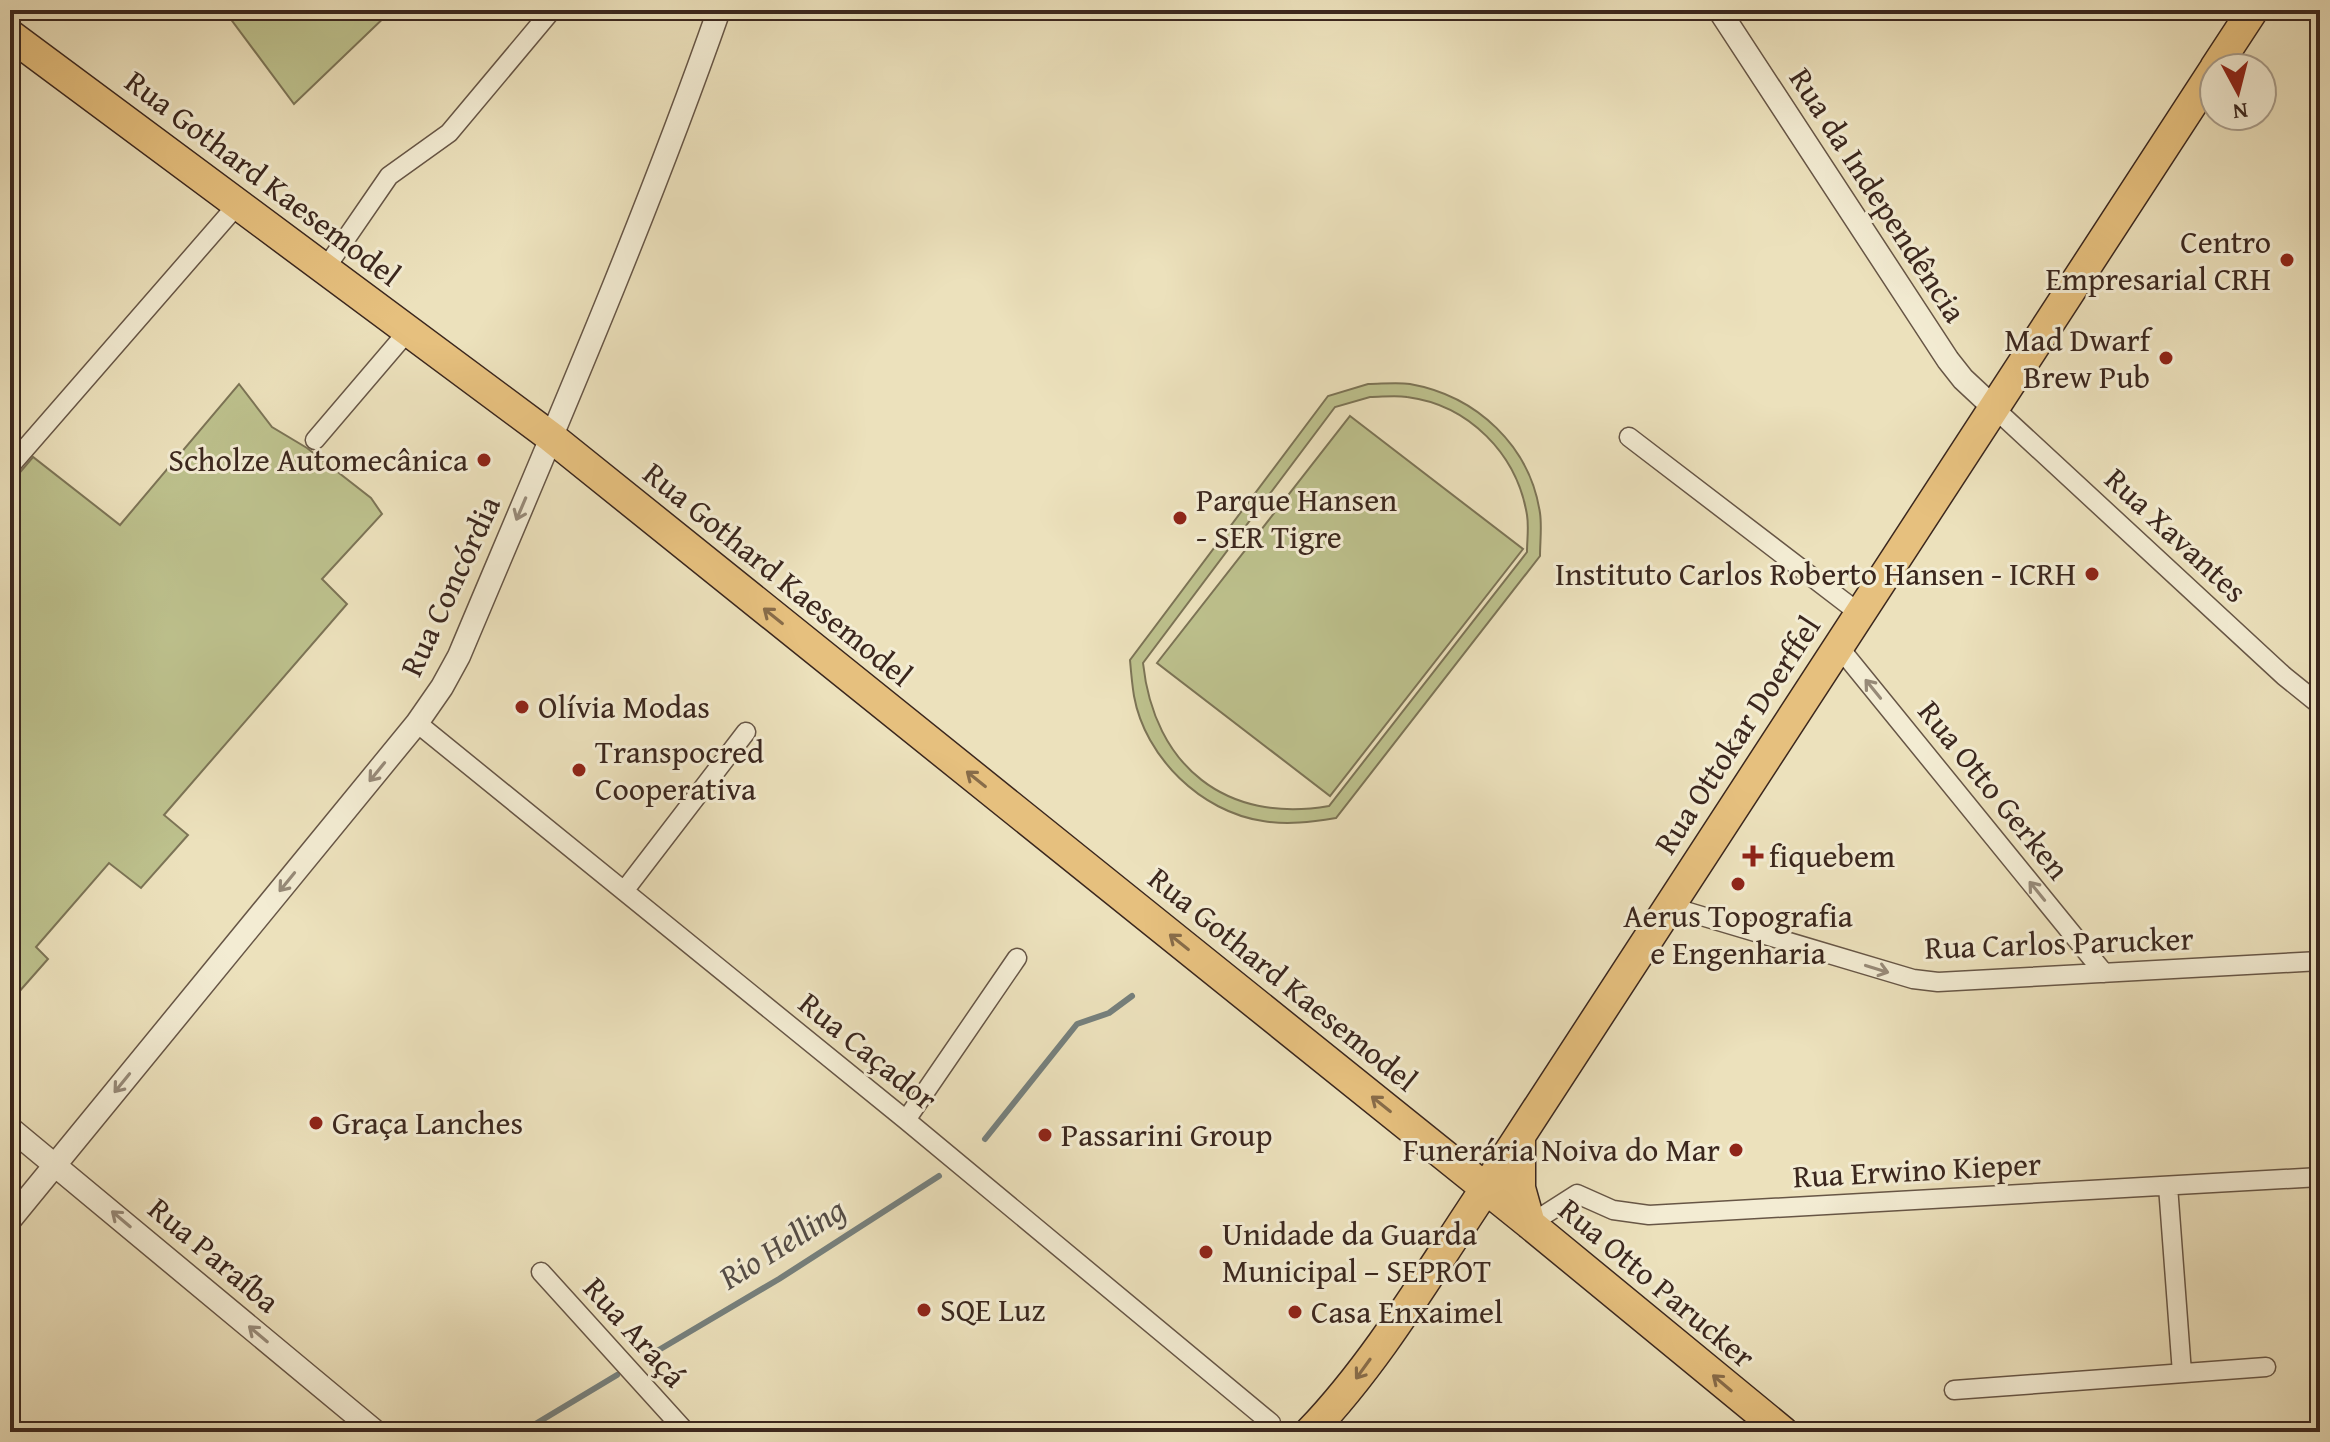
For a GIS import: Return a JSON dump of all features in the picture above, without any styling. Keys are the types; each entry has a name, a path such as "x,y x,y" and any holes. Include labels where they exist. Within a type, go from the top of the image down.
{"main road":[{"name":"Rua Ottokar Doerffel","path":"2226,52 2253,10"},
{"name":"Rua Gothard Kaesemodel","path":"10,35 551,437 1486,1188"},
{"name":"Rua Ottokar Doerffel","path":"1310,1432 1346,1393 1375,1353 1486,1188 2198,95"},
{"path":"1520,1136 1520,1188 1530,1224"},
{"name":"Rua Otto Parucker","path":"1486,1188 1783,1432"}],"street":[{"path":"325,269 389,176 449,133 552,10"},
{"name":"Rua Concórdia","path":"10,1220 417,723 442,687 459,656 600,323 719,10"},
{"name":"Rua da Independência","path":"1719,10 1948,360 1993,407"},
{"path":"10,466 238,204"},
{"path":"315,440 408,331"},
{"name":"Rua Xavantes","path":"1993,407 2284,676 2320,705"},
{"path":"1629,437 1859,613"},
{"name":"Rua Otto Gerken","path":"1838,646 2104,973"},
{"name":"Rua Caçador","path":"417,723 906,1120 1268,1429"},
{"path":"624,891 746,732"},
{"name":"Rua Carlos Parucker","path":"1668,906 1913,979 1964,983 2320,961"},
{"path":"906,1120 1017,958"},
{"name":"Rua Paraíba","path":"10,1128 376,1432"},
{"name":"Rua Erwino Kieper","path":"1530,1224 1577,1194 1613,1210 1649,1215 2320,1177"},
{"path":"2168,1186 2182,1373"},
{"name":"Rua Araçá","path":"541,1272 686,1432"},
{"path":"1954,1390 2266,1367"}],"green space":[{"path":"224,10 392,10 294,104"},
{"path":"1405,383 1434,390 1478,412 1512,446 1525,466 1540,513 1540,556 1336,818 1281,823 1263,821 1240,816 1198,794 1163,760 1140,719 1130,660 1328,396 1368,384","holes":["1402,396 1430,402 1470,422 1486,436 1501,453 1522,493 1528,520 1527,552 1329,806 1292,809 1258,806 1228,796 1202,780 1180,758 1162,731 1150,699 1143,663 1335,407 1370,397"]},
{"path":"239,384 272,427 307,448 371,498 382,514 322,579 347,604 164,815 188,835 141,888 109,863 36,947 48,959 10,1002 10,484 33,457 120,525"},
{"path":"1350,416 1523,549 1330,796 1157,663"}],"waterway":[{"name":"Rio Helling","path":"985,1139 1077,1024 1109,1013 1132,996"},
{"name":"Rio Helling","path":"652,1354 779,1279 939,1176"},
{"name":"Rio Helling","path":"522,1432 617,1375"}],"place":[{"name":"Centro Empresarial CRH","path":"2287,260"},
{"name":"Mad Dwarf Brew Pub","path":"2166,358"},
{"name":"Scholze Automecânica","path":"484,460"},
{"name":"Parque Hansen - SER Tigre","path":"1180,518"},
{"name":"Instituto Carlos Roberto Hansen - ICRH","path":"2092,574"},
{"name":"Olívia Modas","path":"522,707"},
{"name":"Transpocred Cooperativa","path":"579,770"},
{"name":"fiquebem","path":"1753,856"},
{"name":"Aerus Topografia e Engenharia","path":"1738,884"},
{"name":"Graça Lanches","path":"316,1123"},
{"name":"Passarini Group","path":"1045,1135"},
{"name":"Funerária Noiva do Mar","path":"1736,1150"},
{"name":"Unidade da Guarda Municipal – SEPROT","path":"1206,1252"},
{"name":"SQE Luz","path":"924,1310"},
{"name":"Casa Enxaimel","path":"1295,1312"}]}
